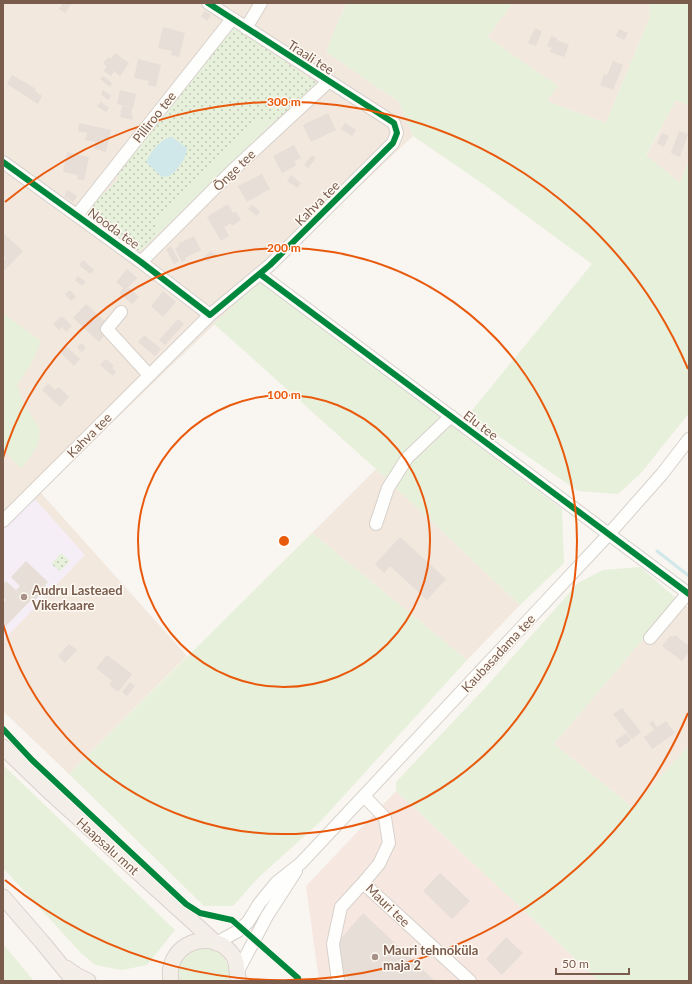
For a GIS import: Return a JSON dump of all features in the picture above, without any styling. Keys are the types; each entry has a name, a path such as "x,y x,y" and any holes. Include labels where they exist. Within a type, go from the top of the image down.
{"main road":[{"name":"Haapsalu mnt","path":"5,750 180,911 216,943 228,950 234,957 238,978"},
{"path":"3,897 74,981"},
{"path":"171,981 170,969 172,962 180,950 192,942 200,940 216,943"},
{"path":"58,961 76,975 88,981"}],"street":[{"name":"Traali tee","path":"208,3 394,123 397,133"},
{"path":"246,28 261,3"},
{"name":"Pilliroo tee","path":"77,215 232,18"},
{"name":"Õnge tee","path":"141,262 231,172 328,80"},
{"name":"Kahva tee","path":"3,521 210,315 270,265 394,143 397,133"},
{"name":"Nooda tee","path":"3,162 141,262 210,315"},
{"name":"Elu tee","path":"260,274 688,593"},
{"path":"121,312 107,328 149,375"},
{"path":"376,524 388,488 407,458 451,416"},
{"name":"Kaubasadama tee","path":"216,943 238,931 248,922 259,904 276,884 301,863 609,534 662,474 689,439"},
{"path":"650,638 688,593"},
{"name":"Mauri tee","path":"364,796 385,818 389,843 379,864 363,883 470,981"},
{"name":"Kaubasadama tee","path":"238,978 267,916 301,863"},
{"path":"338,981 333,944 341,907 363,883"}],"shaded area":[{"path":"3,3 346,3 326,52 399,102 413,136 274,267 40,492 187,656 69,774 3,711"},
{"path":"513,3 649,3 650,17 606,123 547,101 557,86 487,37"},
{"path":"676,100 689,105 689,159 680,183 646,156"},
{"path":"376,469 520,605 467,660 312,533"},
{"name":"Audru Lasteaed Vikerkaare","path":"34,498 85,555 3,641 3,530"},
{"path":"677,599 689,608 689,746 632,807 554,744"},
{"path":"396,791 599,981 319,981 306,886"}],"green space":[{"path":"346,3 513,3 487,37 558,86 547,101 606,123 650,17 649,3 689,3 689,105 676,100 646,155 680,183 689,159 689,413 641,473 618,494 578,491 468,415 592,264 486,186 413,136 399,102 326,52"},
{"path":"234,27 317,83 275,121 257,120 156,221 154,238 142,250 137,250 93,215 90,208 102,190 105,193 119,178 115,174"},
{"path":"257,120 275,121 154,238 156,221"},
{"path":"260,280 562,509 564,563 520,605 376,469 214,324"},
{"path":"3,313 41,341 24,375 17,385 22,400 40,430 38,446 21,469 3,449"},
{"path":"312,533 467,660 320,822 259,877 233,906 204,906 69,774"},
{"path":"61,553 70,561 60,571 51,564"},
{"path":"640,567 677,599 554,744 632,807 689,746 689,981 599,981 396,791 396,782 485,688 578,583 603,570"},
{"path":"3,765 175,930 147,965 122,970 95,965 81,953 3,868"},
{"path":"3,944 34,981 3,981"},
{"path":"195,948 208,948 218,952 225,960 229,970 229,981 176,981 180,959"}],"water":[{"path":"172,137 187,148 187,152 178,168 172,174 162,177 146,162 151,153 160,143"}],"building":[{"path":"63,3 72,3 65,13 59,9"},
{"path":"205,11 211,15 207,21 201,16"},
{"path":"163,27 185,33 179,57 171,55 172,51 158,48"},
{"path":"535,28 542,31 536,46 528,43"},
{"path":"619,29 628,33 624,40 616,36"},
{"path":"551,36 569,45 564,57 550,52 552,48 547,46"},
{"path":"115,53 129,63 120,76 110,68 114,72 111,76 103,71 107,67 103,63 108,57 111,59"},
{"path":"138,59 161,65 156,87 148,85 149,81 134,78"},
{"path":"613,61 623,65 613,90 600,85 604,74 607,75"},
{"path":"12,75 36,89 35,91 42,96 38,104 7,84"},
{"path":"103,76 112,83 110,87 100,79"},
{"path":"103,90 111,96 108,100 101,94"},
{"path":"120,90 136,94 133,108 117,104"},
{"path":"101,102 109,108 106,112 97,106"},
{"path":"122,106 132,108 132,120 120,117"},
{"path":"328,113 336,130 311,142 303,125"},
{"path":"79,123 111,130 106,152 94,149 96,142 85,140 87,133 78,131"},
{"path":"345,123 356,130 352,136 341,129"},
{"path":"679,131 688,134 680,157 671,153"},
{"path":"662,133 669,136 664,147 657,143"},
{"path":"294,145 301,158 294,161 297,165 282,173 273,156"},
{"path":"67,152 89,157 84,180 77,179 78,175 63,172"},
{"path":"312,155 316,158 308,168 304,165"},
{"path":"262,174 270,189 247,202 238,186"},
{"path":"291,175 301,183 297,188 287,181"},
{"path":"68,190 77,196 73,202 64,196"},
{"path":"228,204 233,213 236,212 241,220 232,226 231,223 224,227 229,236 221,241 207,217"},
{"path":"252,205 260,211 257,216 248,209"},
{"path":"3,233 23,251 3,272 3,261 6,258 3,255"},
{"path":"194,236 201,250 185,258 186,260 182,262 175,249 179,246 178,244"},
{"path":"171,246 179,261 174,264 166,249"},
{"path":"211,251 215,255 208,262 203,258"},
{"path":"83,260 94,270 90,274 79,265"},
{"path":"127,269 137,278 125,291 129,288 139,297 132,304 119,293 123,288 116,282"},
{"path":"78,276 86,282 82,286 75,280"},
{"path":"70,290 76,297 71,301 65,294"},
{"path":"163,291 176,302 163,317 151,306"},
{"path":"86,304 108,324 101,332 105,335 99,342 73,318"},
{"path":"62,316 72,326 66,332 62,327 59,330 53,324"},
{"path":"178,319 184,324 165,345 159,340"},
{"path":"144,335 161,349 155,356 138,342"},
{"path":"82,343 86,348 81,352 77,347"},
{"path":"66,346 80,359 74,366 60,352"},
{"path":"106,359 114,366 112,368 116,372 113,376 100,365"},
{"path":"48,383 55,390 59,387 69,397 60,407 42,390"},
{"path":"400,537 446,579 427,600 390,566 384,573 375,564"},
{"path":"26,561 48,582 45,585 47,587 35,600 33,598 3,629 3,603 6,600 3,597 3,584 6,581 16,590 20,586 11,577"},
{"path":"675,635 689,646 689,652 682,661 662,646 670,636 673,637"},
{"path":"69,644 77,650 65,663 58,656"},
{"path":"107,655 132,674 118,692 109,684 112,681 96,668"},
{"path":"130,682 135,686 127,696 122,692"},
{"path":"622,708 641,732 632,739 613,714"},
{"path":"653,721 657,727 666,721 675,733 652,749 644,737 654,730 649,723"},
{"path":"626,733 631,740 620,748 615,741"},
{"path":"440,873 470,901 452,919 423,891"},
{"name":"Mauri tehnoküla maja 2","path":"363,913 435,981 350,981 340,972 338,942"},
{"path":"506,937 523,953 502,975 486,959"}],"waterway":[{"path":"657,551 689,576"}],"cycle path":[{"path":"3,162 141,262 210,315 270,265 393,143 397,133 394,123 208,3"},
{"path":"260,274 689,594"},
{"path":"3,729 32,760 186,904 200,913 232,920 298,978 299,981"}],"place":[{"name":"Audru Lasteaed Vikerkaare","path":"24,597"},
{"name":"Mauri tehnoküla maja 2","path":"375,957"}]}
